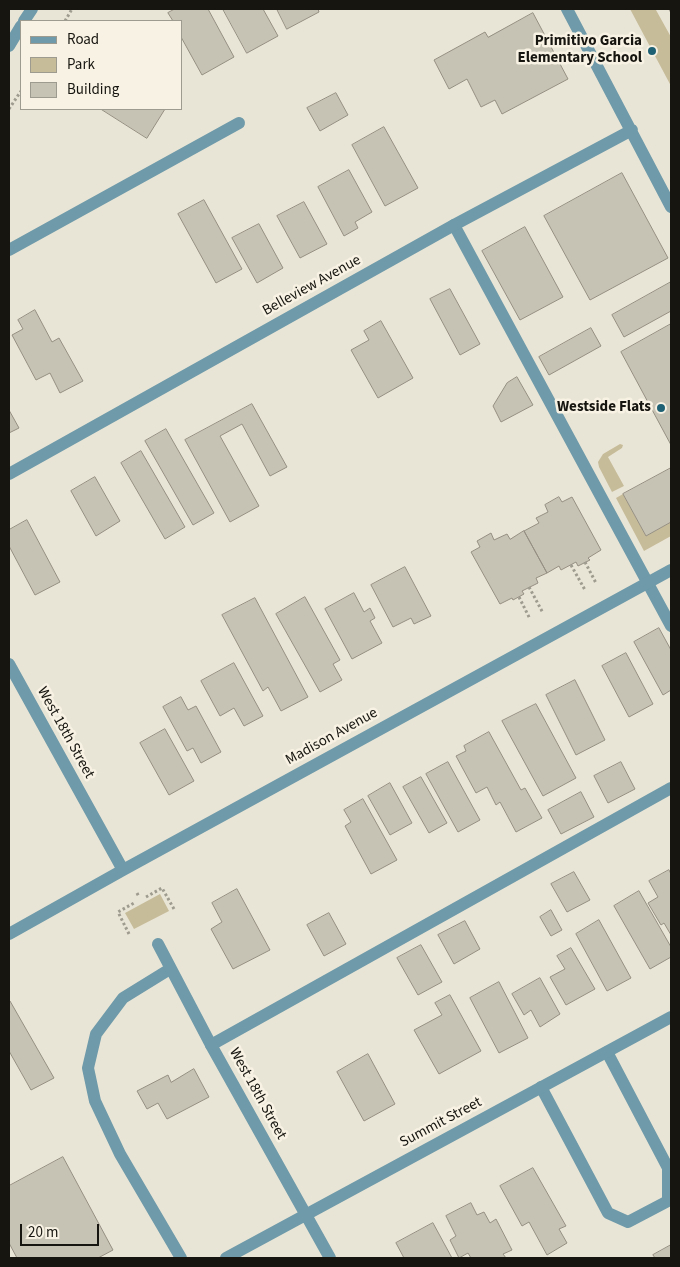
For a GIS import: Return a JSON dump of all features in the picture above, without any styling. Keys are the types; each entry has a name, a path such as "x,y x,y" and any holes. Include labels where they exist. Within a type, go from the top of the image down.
{"street":[{"path":"25,20 32,9"},
{"path":"568,9 671,207"},
{"path":"9,46 20,28"},
{"path":"9,250 239,123"},
{"name":"Belleview Avenue","path":"9,474 454,225 632,130"},
{"path":"454,225 671,626"},
{"name":"Madison Avenue","path":"9,934 671,570"},
{"name":"West 18th Street","path":"9,664 123,870"},
{"path":"211,1045 671,788"},
{"name":"West 18th Street","path":"158,944 211,1045 330,1258"},
{"path":"170,969 122,998 96,1034 88,1068 95,1101 120,1154 181,1258"},
{"name":"Summit Street","path":"226,1258 671,1017"},
{"path":"541,1087 608,1213 628,1222 668,1201 668,1168 606,1052"}],"path":[{"path":"66,20 72,9"},
{"path":"9,109 20,92"},
{"path":"585,562 596,583"},
{"path":"571,565 585,590"},
{"path":"529,587 543,612"},
{"path":"519,597 530,619"},
{"path":"146,897 162,888 174,909"},
{"path":"129,934 118,912 134,903"}],"green space":[{"path":"630,9 656,10 671,37 671,86"},
{"path":"620,444 623,445 622,448 608,457 624,486 612,492 598,462 603,454"},
{"path":"623,494 646,536 671,522 671,536 644,551 616,498"},
{"path":"160,894 169,911 134,929 125,913"}],"building":[{"path":"175,9 208,9 234,57 202,75 182,39 182,20 172,20 168,13"},
{"path":"223,9 263,9 278,36 247,53"},
{"path":"277,9 318,9 319,12 287,29"},
{"path":"533,13 568,79 502,114 495,100 481,107 467,79 449,89 434,60 485,32 488,37"},
{"path":"336,93 348,115 320,131 307,108"},
{"path":"103,110 164,110 147,138"},
{"path":"384,127 418,188 385,206 352,145"},
{"path":"349,170 372,212 355,222 358,228 344,236 318,187"},
{"path":"622,173 668,258 590,300 544,216"},
{"path":"204,200 242,269 216,283 178,214"},
{"path":"304,202 327,244 300,258 277,216"},
{"path":"259,224 283,268 257,283 232,238"},
{"path":"525,227 563,297 520,320 482,251"},
{"path":"671,282 671,311 624,337 612,315"},
{"path":"450,289 480,344 460,355 430,299"},
{"path":"35,310 52,342 59,338 83,381 60,393 50,373 36,380 12,335 23,329 18,320"},
{"path":"381,321 413,378 378,398 351,350 369,340 364,331"},
{"name":"Westside Flats","path":"671,324 671,445 621,352"},
{"path":"591,328 601,346 549,375 539,357"},
{"path":"517,377 533,405 501,422 493,406 507,383"},
{"path":"252,404 287,467 270,476 242,424 220,436 259,506 230,522 185,440"},
{"path":"9,410 19,428 9,433"},
{"path":"166,429 214,513 193,525 145,441"},
{"path":"141,451 185,527 165,539 121,463"},
{"path":"671,468 671,522 646,536 623,494"},
{"path":"95,477 120,521 96,536 71,491"},
{"path":"559,497 562,502 572,497 601,550 588,558 590,560 578,566 576,562 561,570 559,566 547,573 524,531 539,523 536,518 548,512 545,505"},
{"path":"27,520 60,582 35,595 9,546 9,530"},
{"path":"524,531 547,573 536,578 538,583 522,591 524,594 500,604 471,552 480,547 477,541 491,533 494,540 507,534 510,539"},
{"path":"405,567 431,616 414,624 411,618 393,627 371,585"},
{"path":"354,593 364,612 370,608 375,618 370,621 382,643 352,659 325,609"},
{"path":"305,597 340,660 333,664 342,680 320,692 276,614"},
{"path":"255,598 308,697 281,711 268,687 263,691 222,615"},
{"path":"659,628 671,650 671,690 663,695 634,642"},
{"path":"626,653 653,704 629,717 602,666"},
{"path":"234,663 263,716 244,726 234,708 220,716 201,681"},
{"path":"575,680 605,740 576,755 546,695"},
{"path":"181,697 188,710 196,706 221,752 201,763 193,748 187,751 163,707"},
{"path":"536,704 576,778 543,796 502,721"},
{"path":"165,729 194,781 169,795 140,743"},
{"path":"489,732 521,790 525,788 542,818 516,832 500,802 496,805 487,787 476,793 456,756 466,751 464,746"},
{"path":"448,762 480,820 458,832 426,774"},
{"path":"621,762 635,789 608,803 594,776"},
{"path":"421,777 447,823 429,833 403,787"},
{"path":"390,783 412,823 390,835 368,796"},
{"path":"581,792 594,817 561,834 548,810"},
{"path":"363,799 397,860 371,874 345,826 351,822 344,810"},
{"path":"669,870 671,874 671,935 664,923 661,925 648,903 658,897 649,881"},
{"path":"574,872 590,900 567,912 551,884"},
{"path":"237,889 270,950 233,969 211,929 222,922 212,903"},
{"path":"639,891 671,947 671,957 650,969 614,906"},
{"path":"551,910 562,930 551,936 540,917"},
{"path":"329,913 346,944 324,956 307,925"},
{"path":"599,920 631,978 607,991 576,934"},
{"path":"465,921 480,949 454,964 438,935"},
{"path":"421,945 442,982 418,995 397,958"},
{"path":"571,948 595,989 566,1005 550,977 565,969 557,956"},
{"path":"540,978 560,1014 540,1027 531,1010 524,1015 512,994"},
{"path":"499,982 528,1038 499,1053 470,998"},
{"path":"450,995 481,1051 439,1074 414,1030 442,1015 435,1003"},
{"path":"9,1001 54,1078 31,1090 9,1051"},
{"path":"368,1054 395,1104 364,1121 337,1072"},
{"path":"194,1069 209,1097 167,1119 158,1103 147,1109 137,1091 168,1075 171,1082"},
{"path":"63,1157 113,1250 98,1258 17,1258 9,1243 9,1186"},
{"path":"533,1168 566,1226 559,1229 567,1243 547,1255 529,1222 522,1226 500,1186"},
{"path":"471,1203 477,1215 484,1212 490,1223 496,1219 512,1250 503,1254 506,1258 471,1258 468,1253 459,1258 450,1240 456,1236 446,1216"},
{"path":"433,1223 452,1258 404,1258 396,1243"},
{"path":"671,1245 671,1258 655,1258 653,1255"}],"place":[{"name":"Primitivo Garcia Elementary School","path":"652,51"},
{"name":"Westside Flats","path":"661,408"}]}
